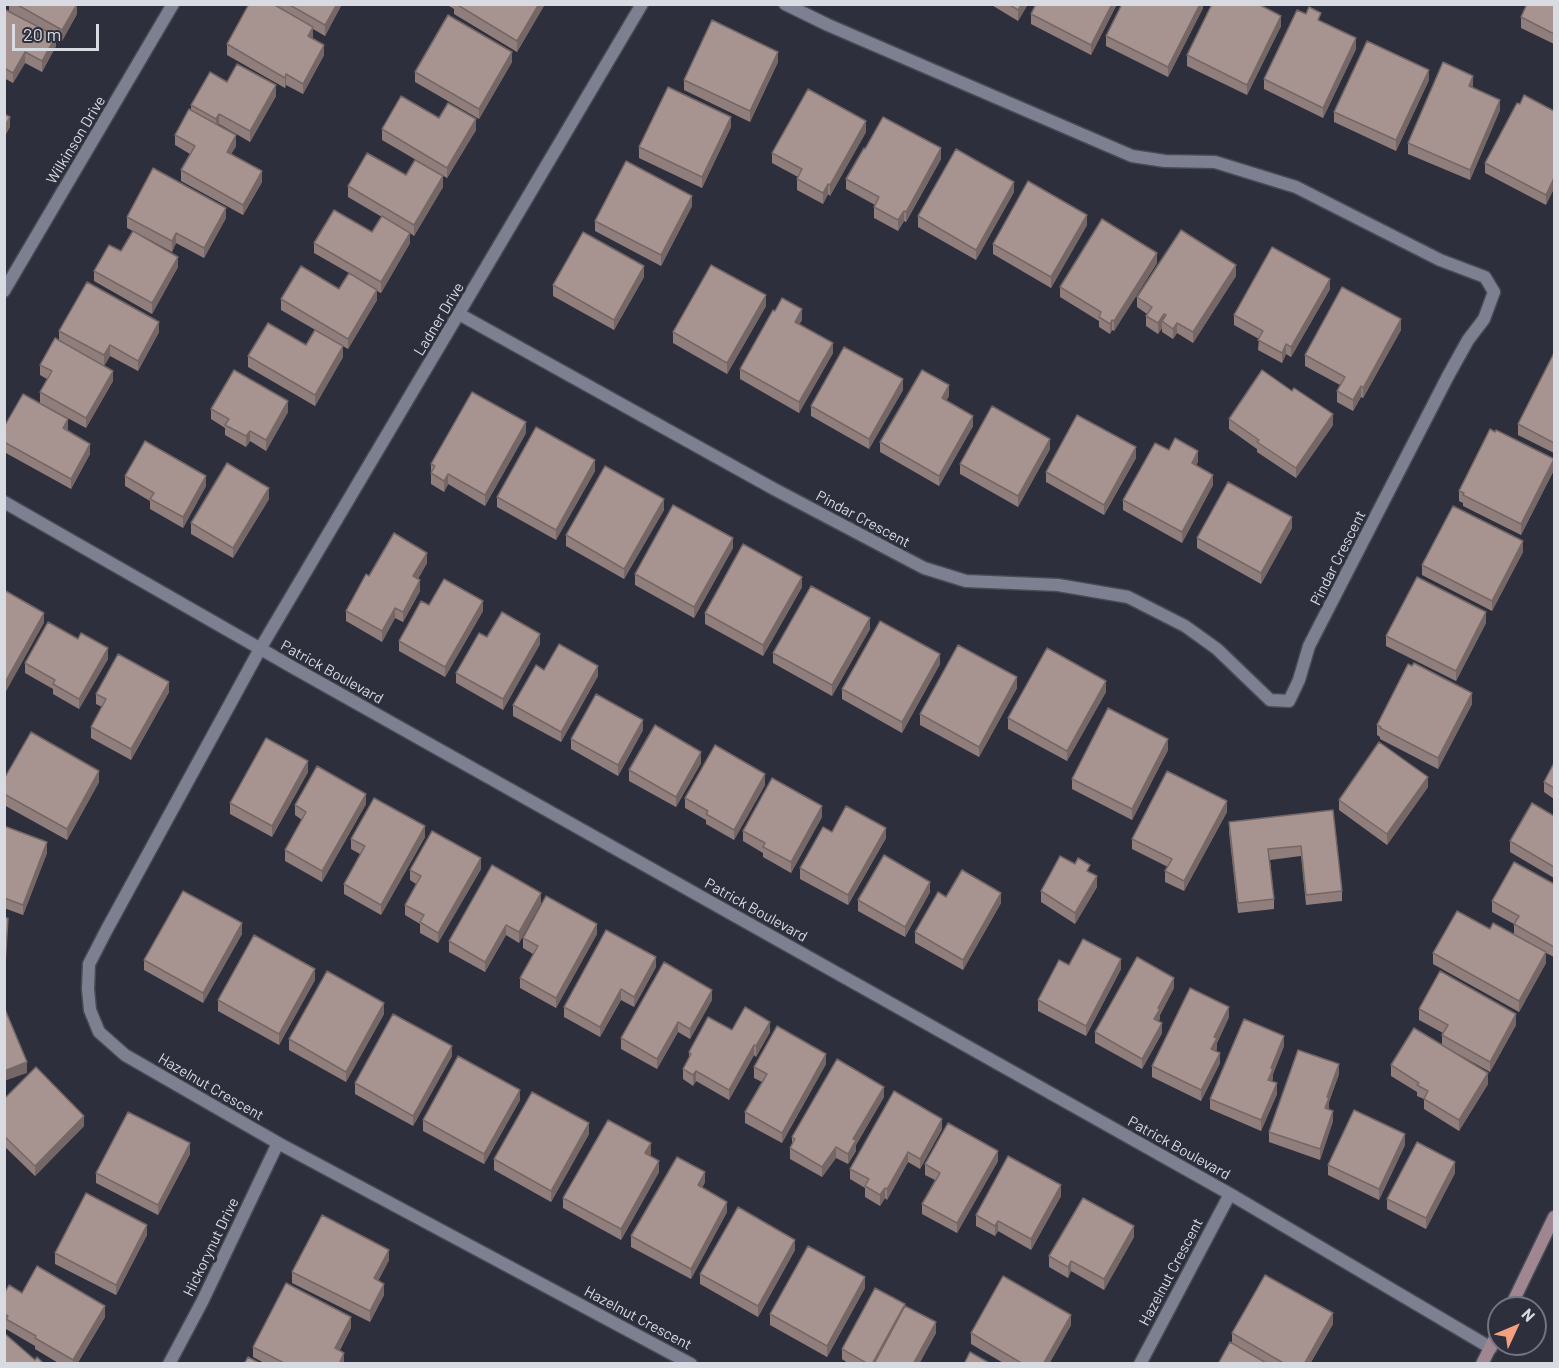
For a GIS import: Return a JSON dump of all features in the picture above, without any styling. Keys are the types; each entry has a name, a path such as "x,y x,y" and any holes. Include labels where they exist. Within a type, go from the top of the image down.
{"main road":[{"path":"1516,1296 1554,1217"}],"street":[{"name":"Wilkinson Drive","path":"4,291 173,4"},
{"name":"Ladner Drive","path":"260,649 642,4"},
{"name":"Pindar Crescent","path":"459,314 774,489 924,568 966,581 1058,585 1128,597 1185,626 1217,649 1270,700 1289,701 1299,680 1309,646 1448,376 1468,340 1484,320 1494,292 1485,277 1440,260 1296,187 1215,162 1165,161 1132,156 828,26 785,4"},
{"name":"Patrick Boulevard","path":"4,502 260,649 1230,1194 1487,1346"},
{"name":"Hazelnut Crescent","path":"260,649 89,964 90,1010 99,1032 125,1055 278,1143 691,1364"},
{"name":"Hickorynut Drive","path":"169,1364 202,1302 278,1143"},
{"name":"Hazelnut Crescent","path":"1140,1364 1230,1194"}],"building":[{"path":"16,4 77,4 62,30"},
{"path":"249,4 273,4 313,27 308,36 324,45 303,84 286,74 285,78 227,44"},
{"path":"288,4 337,4 325,25"},
{"path":"456,4 539,4 517,41"},
{"path":"1008,4 1022,4 1018,10"},
{"path":"1036,4 1112,4 1091,45 1031,14"},
{"path":"1122,4 1200,4 1168,67 1106,36"},
{"path":"1212,4 1258,4 1281,16 1247,85 1187,55"},
{"path":"1527,4 1554,4 1554,34 1521,17"},
{"path":"1309,7 1321,13 1318,20 1356,38 1323,108 1264,79 1297,10 1306,14"},
{"path":"4,9 56,36 42,61 25,52 13,73 4,68"},
{"path":"448,15 512,52 479,109 415,72"},
{"path":"712,20 778,52 750,111 684,80"},
{"path":"1367,41 1429,70 1396,140 1334,112"},
{"path":"1443,62 1473,76 1469,86 1500,100 1470,170 1408,143"},
{"path":"237,64 276,85 250,131 219,114 216,119 191,105 210,72 227,82"},
{"path":"668,87 731,117 702,177 639,147"},
{"path":"808,89 866,121 830,185 828,184 823,193 797,179 802,169 772,153"},
{"path":"1524,95 1554,111 1554,178 1546,195 1485,163 1517,103 1520,104"},
{"path":"401,96 439,118 448,103 476,119 447,168 382,129"},
{"path":"189,109 236,135 227,152 262,171 243,205 181,170 195,146 175,135"},
{"path":"4,114 10,117 4,127"},
{"path":"883,117 941,148 906,212 904,211 898,220 874,207 879,197 846,179"},
{"path":"956,149 1014,182 976,250 918,216"},
{"path":"367,153 406,175 415,160 443,176 414,225 348,186"},
{"path":"626,161 692,196 661,255 595,221"},
{"path":"153,168 226,208 204,248 176,233 172,241 127,217"},
{"path":"1028,181 1087,215 1051,277 993,244"},
{"path":"334,210 372,232 382,216 410,233 381,282 314,243"},
{"path":"1102,219 1157,253 1110,324 1099,317 1101,312 1060,287"},
{"path":"1181,230 1236,265 1193,332 1177,323 1173,329 1162,321 1166,315 1164,314 1158,323 1146,316 1152,307 1137,297"},
{"path":"133,231 178,257 152,303 94,271 109,245 121,251"},
{"path":"583,232 644,266 614,320 553,285"},
{"path":"1272,247 1330,279 1291,347 1286,344 1282,353 1258,340 1263,331 1234,315"},
{"path":"711,265 766,295 727,363 673,332"},
{"path":"301,266 339,289 349,273 377,290 348,339 281,299"},
{"path":"87,282 159,322 138,361 110,345 104,355 59,331"},
{"path":"1342,287 1401,319 1363,388 1361,386 1353,400 1337,391 1345,377 1305,355"},
{"path":"782,298 802,309 795,322 833,343 799,402 740,369"},
{"path":"268,323 306,345 315,330 343,346 315,395 248,356"},
{"path":"55,338 113,371 86,418 40,392 52,371 40,365"},
{"path":"844,347 903,379 869,439 811,406"},
{"path":"1554,353 1554,443 1518,424"},
{"path":"234,370 288,401 266,440 250,431 246,436 225,425 229,419 211,409"},
{"path":"922,370 949,385 942,398 973,416 939,476 880,442"},
{"path":"1262,370 1292,391 1294,388 1333,414 1296,468 1257,442 1259,440 1229,419"},
{"path":"472,392 526,422 485,495 448,474 444,481 431,473 435,466 431,464"},
{"path":"23,394 68,419 63,428 90,444 71,479 4,442 4,427"},
{"path":"992,406 1050,439 1018,496 960,464"},
{"path":"1077,415 1136,447 1104,505 1046,472"},
{"path":"536,427 595,460 556,530 497,497"},
{"path":"1490,429 1554,459 1521,524 1459,491"},
{"path":"1175,438 1198,451 1192,463 1213,475 1182,532 1123,500 1155,443 1169,450"},
{"path":"145,441 206,476 183,517 150,499 154,493 125,476"},
{"path":"227,463 269,488 233,548 191,523"},
{"path":"605,466 664,499 624,569 566,535"},
{"path":"1228,482 1292,517 1261,573 1197,538"},
{"path":"673,505 733,538 694,607 635,574"},
{"path":"1453,506 1523,541 1492,601 1422,565"},
{"path":"394,533 427,553 413,576 420,580 403,612 395,608 382,631 346,611 366,574 369,576"},
{"path":"743,544 802,577 763,645 705,613"},
{"path":"1417,577 1486,612 1456,671 1386,636"},
{"path":"444,579 483,601 445,667 399,641 421,601 429,605"},
{"path":"811,586 870,618 832,685 773,653"},
{"path":"4,590 44,613 4,684"},
{"path":"502,612 540,634 503,699 456,673 479,633 487,637"},
{"path":"880,621 940,654 902,722 842,689"},
{"path":"48,622 78,639 81,633 108,648 79,699 53,684 55,680 25,663"},
{"path":"559,644 598,666 561,732 513,705 536,665 544,670"},
{"path":"958,645 1017,677 979,747 920,714"},
{"path":"1047,648 1106,681 1067,751 1008,718"},
{"path":"118,654 169,682 131,749 91,727 106,699 96,694"},
{"path":"1414,663 1472,693 1438,758 1377,725 1408,664 1412,666"},
{"path":"596,694 643,720 618,765 571,739"},
{"path":"1108,708 1168,739 1132,809 1072,779"},
{"path":"655,725 701,752 676,797 629,770"},
{"path":"31,732 99,771 67,829 4,794 4,779"},
{"path":"266,738 308,761 272,826 230,803"},
{"path":"1379,742 1428,777 1387,834 1339,800"},
{"path":"715,745 765,774 734,830 706,814 708,811 685,798"},
{"path":"1554,763 1554,788 1544,782"},
{"path":"317,766 366,794 322,871 285,850 306,812 295,805"},
{"path":"1167,771 1227,801 1184,881 1165,871 1172,859 1132,839"},
{"path":"772,778 822,806 791,862 763,847 765,843 743,831"},
{"path":"374,798 425,826 381,905 344,884 365,846 351,839"},
{"path":"1532,803 1554,816 1554,867 1510,841"},
{"path":"846,806 886,828 848,895 800,868 823,827 832,832"},
{"path":"1333,810 1342,891 1306,895 1301,846 1268,849 1274,899 1238,903 1229,822"},
{"path":"4,826 47,842 23,905 4,898"},
{"path":"432,831 481,858 438,933 420,922 424,915 405,905 421,876 410,870"},
{"path":"884,855 930,882 905,927 858,900"},
{"path":"1060,856 1075,864 1078,858 1090,865 1087,871 1097,876 1075,913 1041,891"},
{"path":"1514,862 1554,884 1554,947 1514,924 1519,916 1492,901"},
{"path":"492,865 541,893 519,932 506,925 485,962 449,941"},
{"path":"962,870 1001,893 963,960 915,932 938,892 946,897"},
{"path":"183,891 242,923 203,993 144,960"},
{"path":"546,896 597,924 556,998 520,978 538,946 523,938"},
{"path":"1457,911 1490,929 1493,923 1546,952 1519,1001 1433,953"},
{"path":"4,918 8,918 4,980"},
{"path":"606,930 656,957 634,997 621,989 600,1027 564,1007"},
{"path":"254,935 315,969 279,1034 218,1000"},
{"path":"1083,939 1121,959 1086,1026 1038,1000 1059,960 1069,965"},
{"path":"1137,957 1174,978 1154,1019 1162,1023 1142,1059 1095,1032"},
{"path":"664,962 712,990 690,1029 678,1022 657,1059 621,1038"},
{"path":"327,971 384,1003 346,1072 289,1039"},
{"path":"1440,971 1516,1014 1490,1062 1442,1035 1448,1025 1419,1009"},
{"path":"1190,988 1229,1007 1214,1037 1217,1038 1211,1049 1220,1053 1201,1090 1152,1066"},
{"path":"4,1007 27,1062 4,1071"},
{"path":"745,1007 770,1022 756,1046 754,1045 729,1090 696,1071 693,1075 683,1069 691,1054 689,1052 708,1017 732,1030"},
{"path":"393,1014 452,1046 413,1116 355,1083"},
{"path":"1244,1019 1284,1036 1268,1080 1277,1083 1261,1120 1210,1099"},
{"path":"777,1026 826,1054 782,1133 745,1112 767,1074 754,1067"},
{"path":"1414,1028 1488,1073 1459,1120 1424,1099 1428,1091 1391,1065"},
{"path":"1298,1050 1339,1064 1327,1097 1329,1098 1325,1108 1333,1111 1320,1149 1269,1132"},
{"path":"458,1056 520,1090 484,1154 423,1120"},
{"path":"837,1059 884,1087 853,1139 856,1140 848,1154 836,1147 822,1167 790,1148 795,1139 792,1137"},
{"path":"36,1067 84,1116 35,1166 4,1136 4,1099"},
{"path":"894,1091 942,1119 920,1159 908,1152 887,1189 885,1188 880,1195 865,1186 869,1179 850,1169"},
{"path":"532,1092 589,1123 551,1191 494,1159"},
{"path":"1354,1110 1405,1134 1379,1189 1328,1165"},
{"path":"128,1112 190,1143 158,1205 96,1173"},
{"path":"608,1120 651,1143 645,1153 659,1161 621,1229 563,1198"},
{"path":"948,1123 998,1151 957,1223 922,1204 940,1173 925,1164"},
{"path":"1417,1142 1455,1162 1426,1218 1387,1199"},
{"path":"1008,1156 1061,1185 1031,1239 998,1221 995,1226 976,1215"},
{"path":"677,1157 705,1172 698,1185 727,1202 691,1269 631,1236"},
{"path":"86,1193 147,1225 116,1285 55,1253"},
{"path":"1083,1198 1134,1226 1104,1279 1071,1261 1068,1267 1049,1256"},
{"path":"738,1207 795,1240 758,1306 700,1274"},
{"path":"322,1215 389,1250 374,1278 384,1284 370,1311 292,1272"},
{"path":"808,1246 865,1277 827,1346 770,1314"},
{"path":"37,1266 105,1306 73,1360 6,1319 8,1316 4,1314 4,1294 9,1285 22,1293"},
{"path":"1265,1275 1333,1313 1304,1364 1285,1364 1232,1333"},
{"path":"1003,1276 1071,1315 1043,1364 1023,1364 971,1333"},
{"path":"286,1283 351,1317 335,1348 344,1353 339,1364 286,1364 253,1347"},
{"path":"875,1288 905,1304 872,1364 868,1364 842,1349"},
{"path":"905,1306 936,1322 913,1364 874,1364"},
{"path":"4,1333 35,1360 37,1357 44,1364 4,1364"},
{"path":"1230,1342 1268,1364 1218,1364"},
{"path":"970,1352 991,1364 964,1364"},
{"path":"248,1357 261,1364 244,1364"}]}
